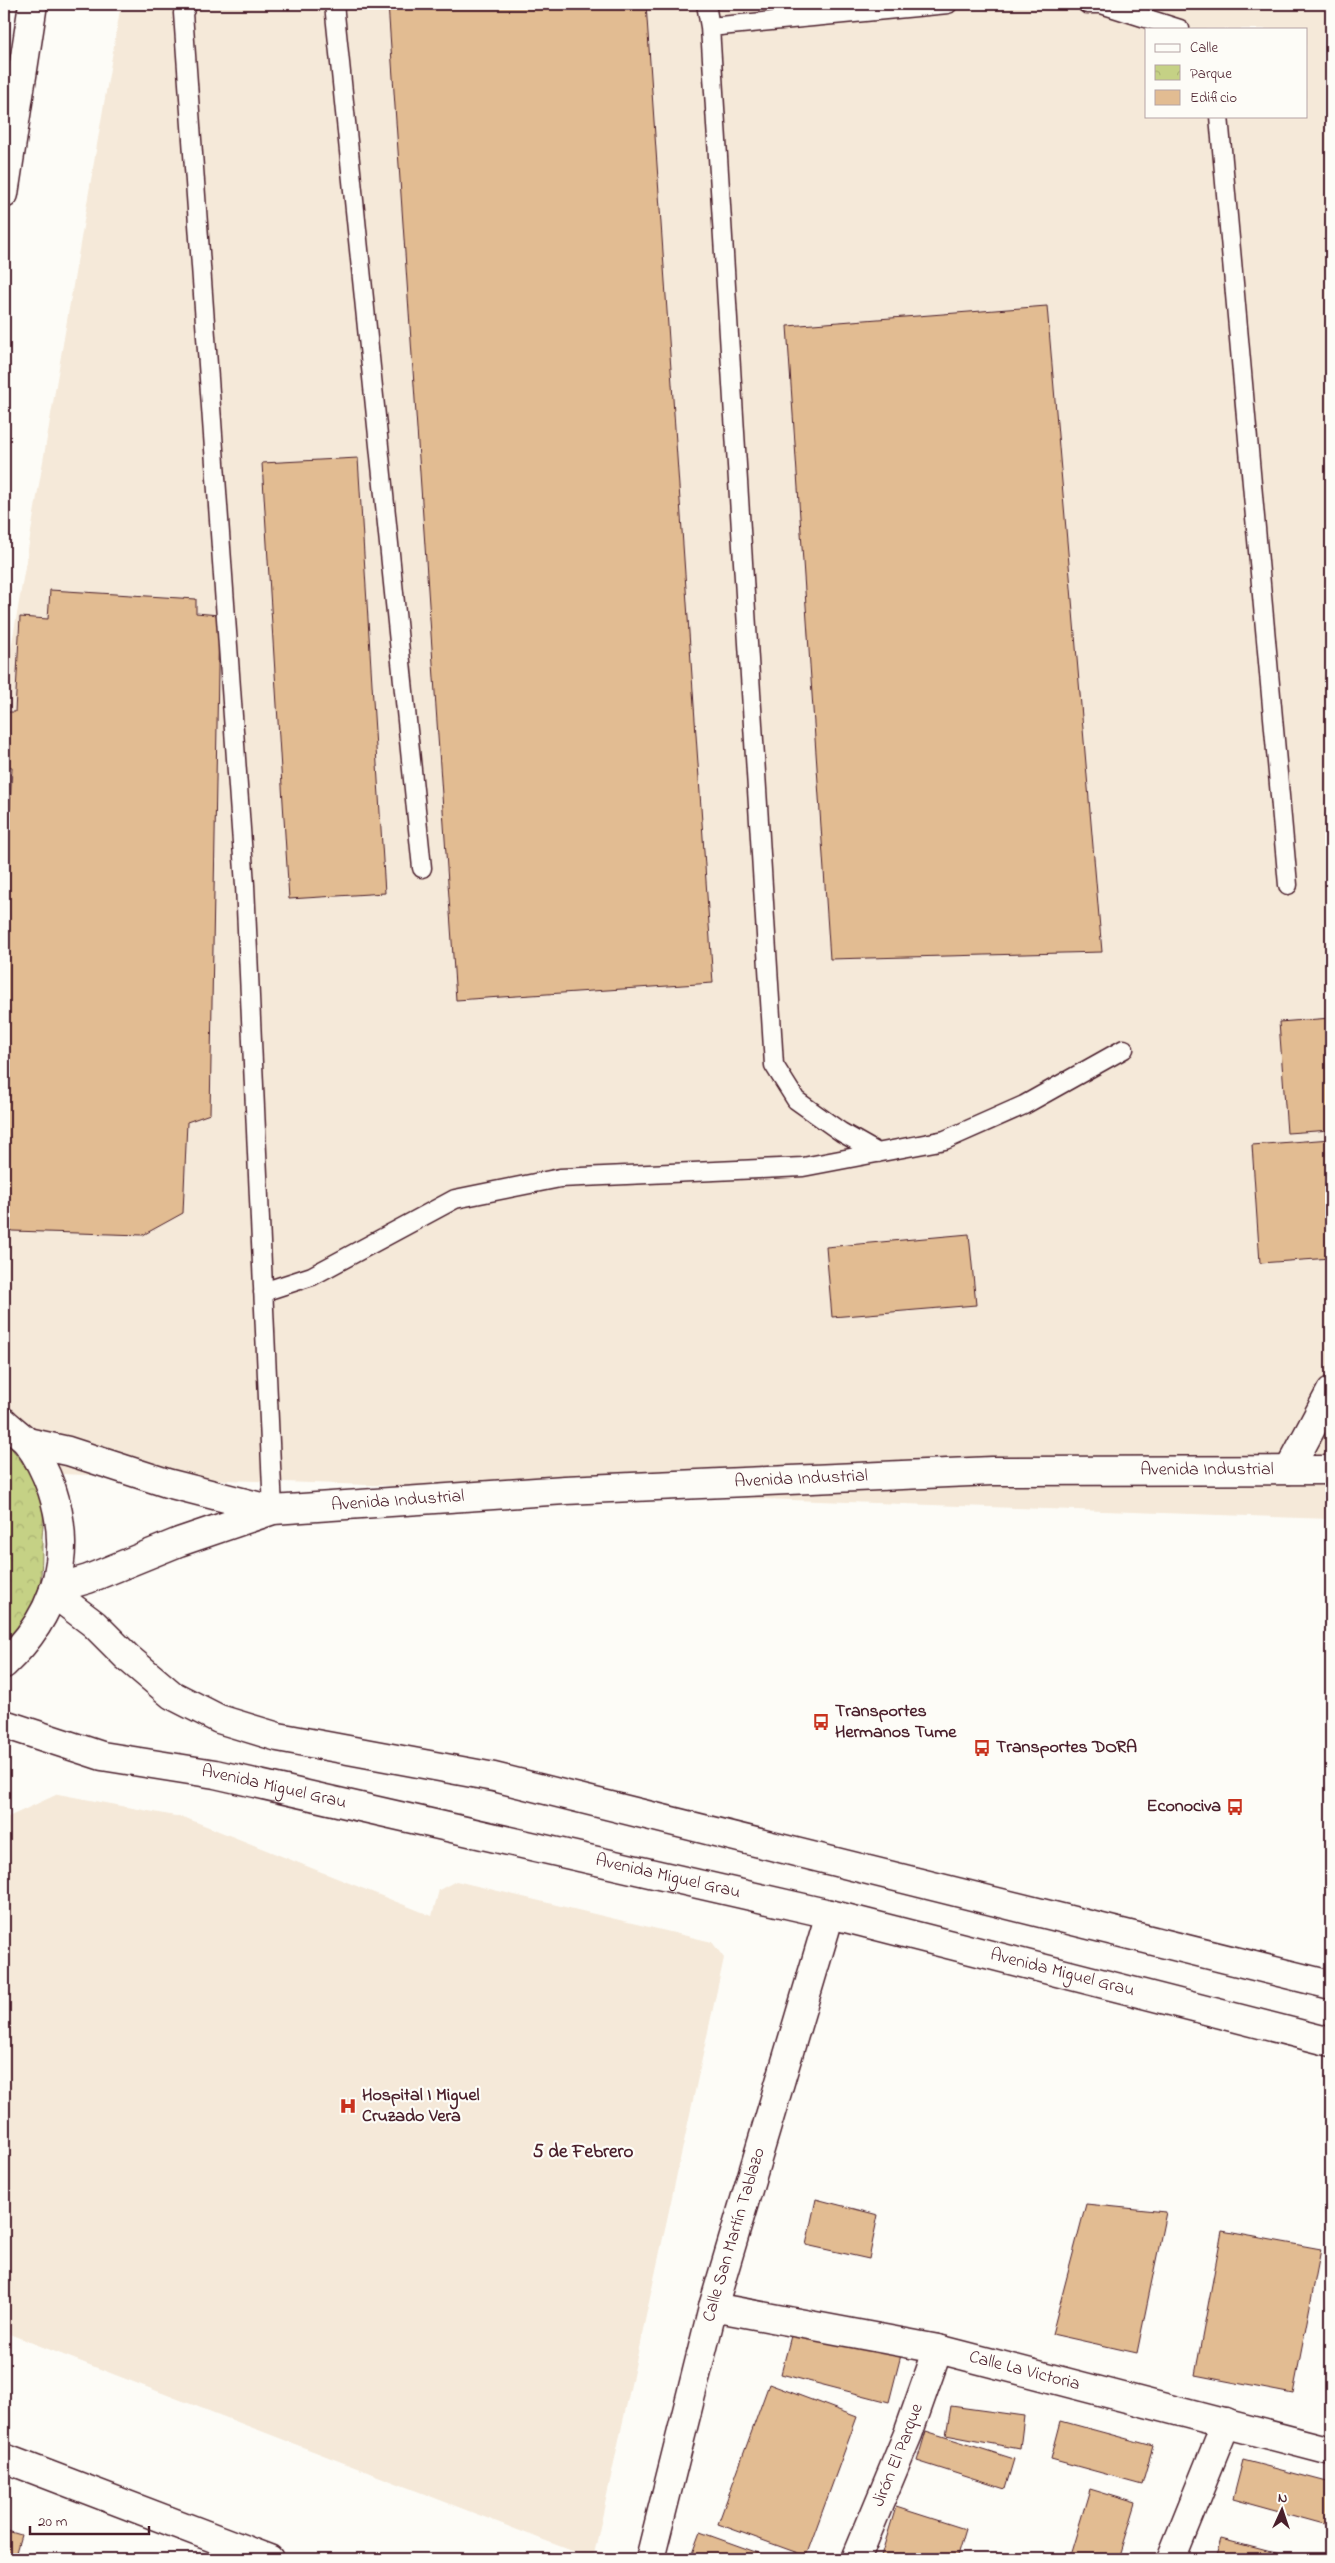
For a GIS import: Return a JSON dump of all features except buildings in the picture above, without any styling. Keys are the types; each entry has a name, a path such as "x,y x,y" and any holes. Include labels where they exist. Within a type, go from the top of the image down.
{"main road":[{"path":"4,194 33,4"},
{"path":"1289,1470 1331,1391"},
{"path":"4,1422 27,1442 46,1472 59,1512 62,1539 54,1591 44,1614 26,1642 4,1664"},
{"name":"Avenida Industrial","path":"27,1442 68,1451 167,1483 273,1510"},
{"name":"Avenida Industrial","path":"54,1591 179,1542 273,1510 564,1490 982,1471 1331,1470"},
{"path":"54,1591 94,1624 127,1657 172,1695 218,1719 278,1736 494,1777 1331,1985"},
{"name":"Avenida Miguel Grau","path":"4,1724 102,1756 215,1774 830,1914 1331,2042"},
{"name":"Calle San Martín Tablazo","path":"650,2559 713,2306 830,1914"},
{"name":"Calle La Victoria","path":"713,2306 938,2349 1331,2451"},
{"name":"Jirón El Parque","path":"856,2559 908,2434 938,2349"},
{"path":"1171,2559 1226,2423"},
{"path":"4,2458 269,2559"}],"lane":[{"path":"188,4 183,13 245,885 273,1510"},
{"path":"334,4 422,868"},
{"path":"706,4 710,27 774,1065 796,1100 841,1132 878,1153"},
{"path":"710,27 948,4"},
{"path":"1087,4 1101,4 1177,28"},
{"path":"1219,118 1288,885"},
{"path":"263,1292 312,1276 454,1199 560,1178 803,1167 945,1140 1024,1106 1124,1049"}],"shaded area":[{"path":"121,4 1331,4 1331,1519 4,1472 4,690"},
{"name":"Hospital I Miguel Cruzado Vera","path":"58,1794 186,1818 432,1916 439,1890 456,1881 712,1942 724,1958 593,2559 4,2332 4,1819"}],"green space":[{"path":"4,1440 17,1455 32,1479 42,1506 43,1519 40,1585 37,1598 26,1621 4,1643"}],"place":[{"name":"Transportes Hermanos Tume","path":"821,1722"},
{"name":"Transportes DORA","path":"982,1748"},
{"name":"Econociva","path":"1235,1807"},
{"name":"Hospital I Miguel Cruzado Vera","path":"348,2106"}],"district":[{"name":"5 de Febrero","path":"583,2152"}]}
